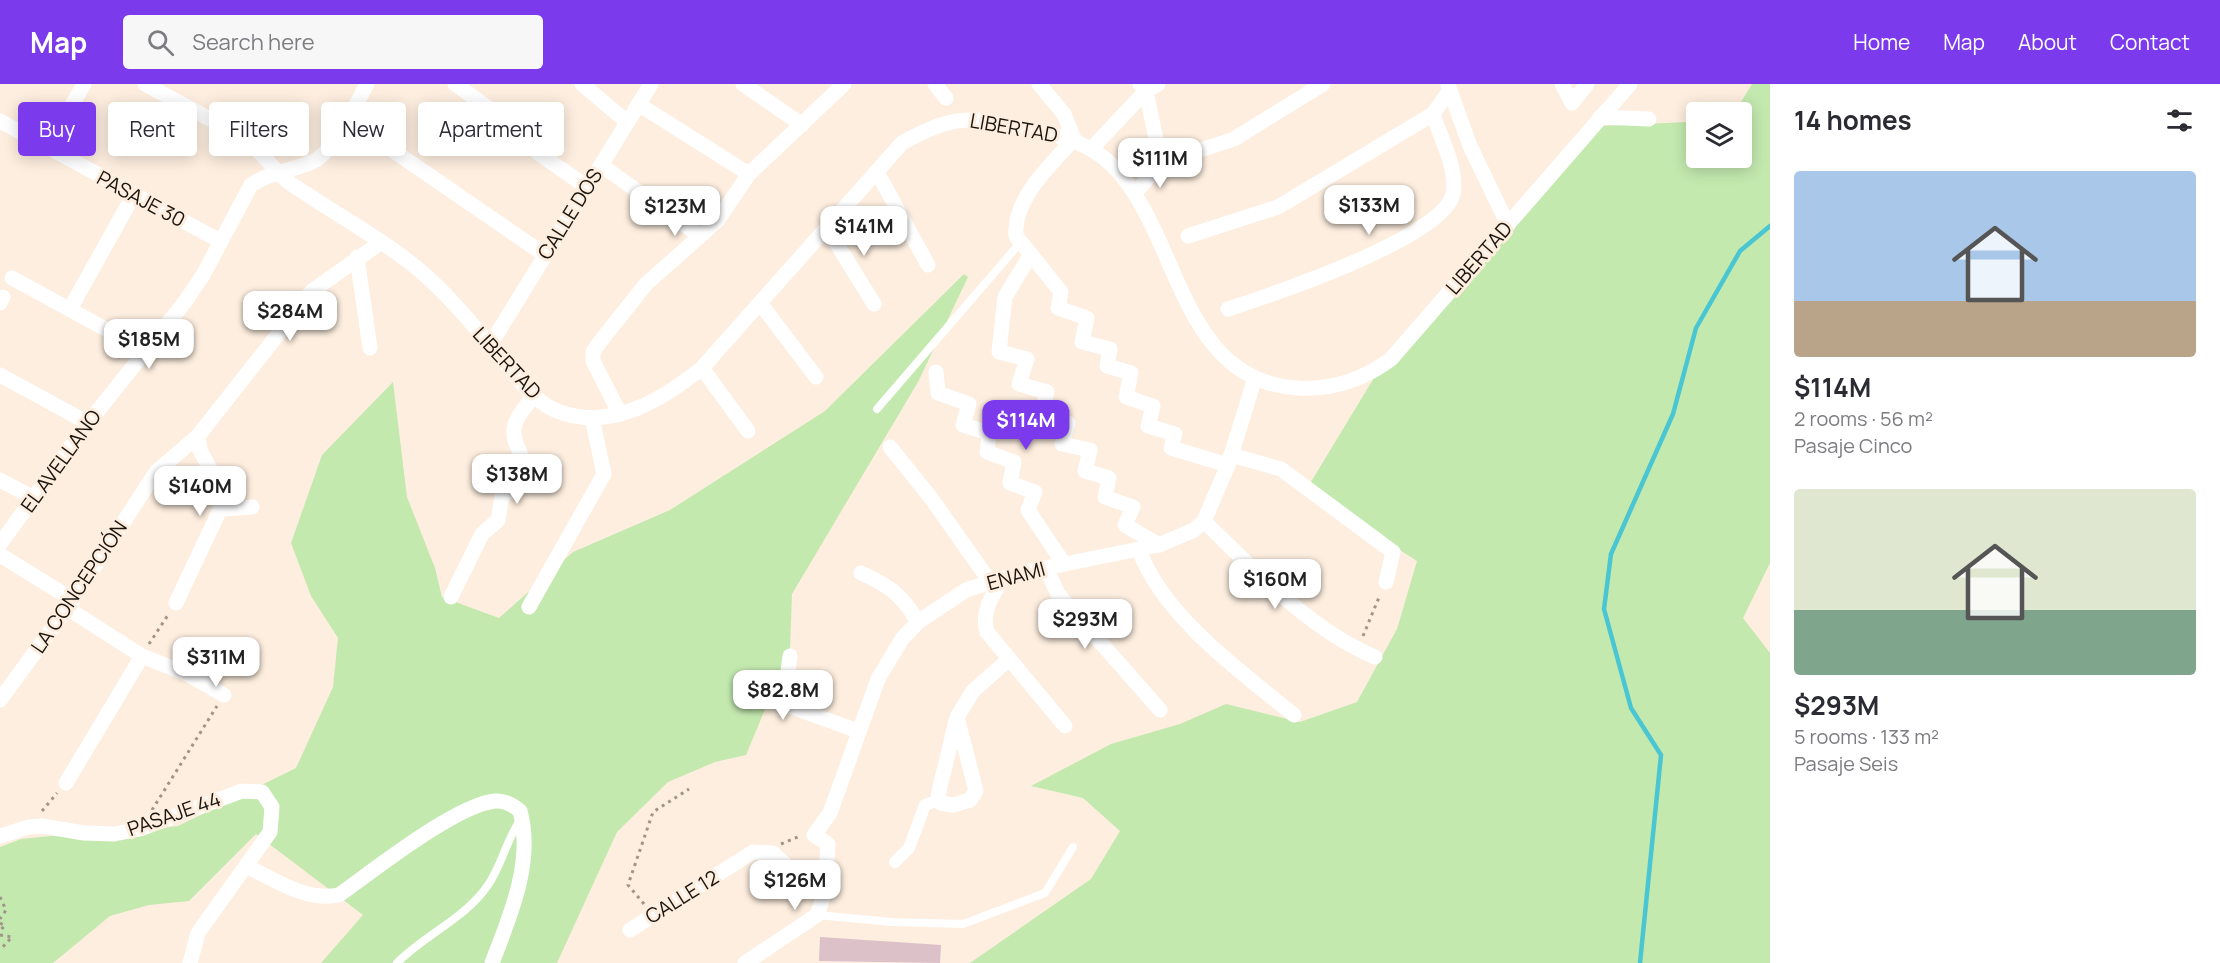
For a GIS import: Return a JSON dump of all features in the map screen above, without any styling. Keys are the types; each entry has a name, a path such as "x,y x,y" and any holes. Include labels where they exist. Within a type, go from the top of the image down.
{"street":[{"path":"74,102 84,84"},
{"name":"LIBERTAD","path":"145,84 241,139 259,152 276,172 417,268 490,345 534,397 558,411 592,418 620,414 673,391 702,368 902,143 929,128 963,119 984,119 1074,139 1092,148 1112,165 1135,193 1207,338 1223,358 1255,378 1285,387 1315,389 1344,384 1372,373 1391,359 1630,84"},
{"path":"348,84 365,88"},
{"path":"455,84 508,123 538,153 587,187"},
{"path":"582,84 627,122"},
{"name":"CALLE DOS","path":"490,345 651,84"},
{"path":"743,84 802,125"},
{"path":"620,414 593,361 593,351 625,307 646,284 730,206 749,174 844,84"},
{"path":"935,84 946,98"},
{"path":"1039,84 1065,114 1074,139 1024,200 1015,227 1026,249 1061,292 1059,308 1087,318 1082,342 1110,349 1107,366 1131,373 1126,397 1153,406 1148,426 1175,434 1171,448 1281,469 1393,552 1386,582"},
{"path":"1135,193 1161,164 1234,139 1323,84"},
{"path":"1562,84 1572,103 1587,84"},
{"path":"1148,86 1161,164"},
{"path":"1092,148 1148,86"},
{"path":"1188,236 1278,207 1433,114 1449,87"},
{"path":"1449,87 1470,146 1508,225"},
{"name":"EL AVELLANO","path":"357,102 365,88"},
{"path":"638,104 749,174"},
{"path":"1228,309 1321,276 1368,255 1421,228 1445,209 1453,195 1454,177 1433,114"},
{"path":"1600,117 1649,119"},
{"name":"PASAJE 30","path":"0,120 18,130"},
{"name":"PASAJE 30","path":"64,156 133,196 220,241"},
{"name":"EL AVELLANO","path":"0,544 88,423 144,350 184,303 203,275 251,184 276,172 315,161 321,156"},
{"path":"401,156 545,255"},
{"path":"601,165 700,236"},
{"path":"876,172 928,265"},
{"path":"70,309 133,196"},
{"path":"827,228 874,304"},
{"name":"LA CONCEPCIÓN","path":"0,700 70,604 156,472 198,436 312,291 357,257 380,243"},
{"path":"1026,249 1005,297 999,352 1027,359 1019,384 1047,392 1041,414 1068,423 1062,444 1090,450 1085,471 1109,478 1105,497 1133,507 1125,525 1159,545"},
{"path":"357,257 370,348"},
{"path":"12,278 144,350"},
{"path":"760,303 816,376"},
{"path":"702,368 748,431"},
{"path":"936,372 939,393 969,404 963,425 989,434 987,452 1014,462 1010,483 1035,492 1028,510 1064,564"},
{"path":"0,375 88,423"},
{"path":"1255,378 1230,460 1204,521 1295,606 1358,650 1375,657"},
{"path":"451,597 482,534 498,520 502,496 519,486 521,482 523,470 513,429 520,411 534,397"},
{"path":"529,607 604,474 592,418"},
{"path":"176,603 223,509 224,495 200,450 198,436"},
{"path":"890,447 997,581 987,606 984,623 987,632 1065,726"},
{"path":"0,480 32,497"},
{"path":"223,509 252,507"},
{"name":"ENAMI","path":"814,835 830,813 858,731 889,656 918,622 966,590 1046,568 1159,545 1181,537 1204,521"},
{"path":"1139,550 1147,572 1173,606 1205,639 1294,716"},
{"path":"0,555 142,656 187,674 224,695"},
{"path":"1046,568 1058,594 1160,710"},
{"path":"861,573 887,585 907,603 918,622"},
{"path":"66,783 142,656"},
{"path":"790,656 785,694 792,707 858,731"},
{"path":"938,800 939,785 957,717 973,691 1008,660"},
{"path":"187,674 210,672 236,662"},
{"path":"938,800 953,806 970,800 976,791 957,717"},
{"name":"PASAJE 44","path":"0,836 29,826 99,835 140,829 242,791 262,792 273,807 274,816 270,832 246,866"},
{"path":"895,862 909,848 925,806 938,800"},
{"path":"190,963 202,927 246,866 309,896 323,898 339,895 451,817 493,801 514,806 520,811 524,837 521,872 513,910 492,963"},
{"path":"745,963 817,915 825,892 828,844 814,835"},
{"path":"766,851 779,857 801,879 825,892"},
{"name":"CALLE 12","path":"630,930 753,852 766,851"}],"lane":[{"path":"877,409 1026,249"},
{"path":"397,963 412,947 460,914 488,885 509,835 522,818"},
{"path":"817,915 892,922 963,924 1045,893 1073,847"}],"path":[{"path":"1358,650 1386,582"},
{"path":"142,656 176,603"},
{"path":"140,829 224,695"},
{"path":"29,826 66,783"},
{"path":"654,915 628,885 653,812 689,789"},
{"path":"766,851 796,837 814,835"},
{"path":"0,897 6,910 0,921 5,926 0,930"},
{"path":"0,935 12,937 0,950"}],"green space":[{"path":"1752,84 1770,84 1770,563 1743,618 1770,653 1770,963 970,963 1091,879 1120,831 1083,798 1031,786 1111,744 1180,724 1226,704 1300,722 1357,702 1397,629 1417,561 1306,490 1377,373 1599,126 1686,122 1686,168 1752,168 1752,102 1741,102"},
{"path":"964,274 968,277 918,382 792,594 790,649 746,755 715,762 668,782 617,832 557,963 321,963 363,915 256,834 189,901 149,905 110,916 53,963 0,963 0,847 21,839 100,831 99,835 178,826 296,768 333,687 338,638 311,596 291,543 322,455 393,382 407,497 435,568 442,597 499,618 573,552 670,510 825,411"}],"building":[{"path":"820,937 941,945 940,963 819,961"}],"waterway":[{"path":"1640,963 1661,755 1631,708 1604,609 1611,554 1673,414 1696,328 1740,251 1770,226"}]}
